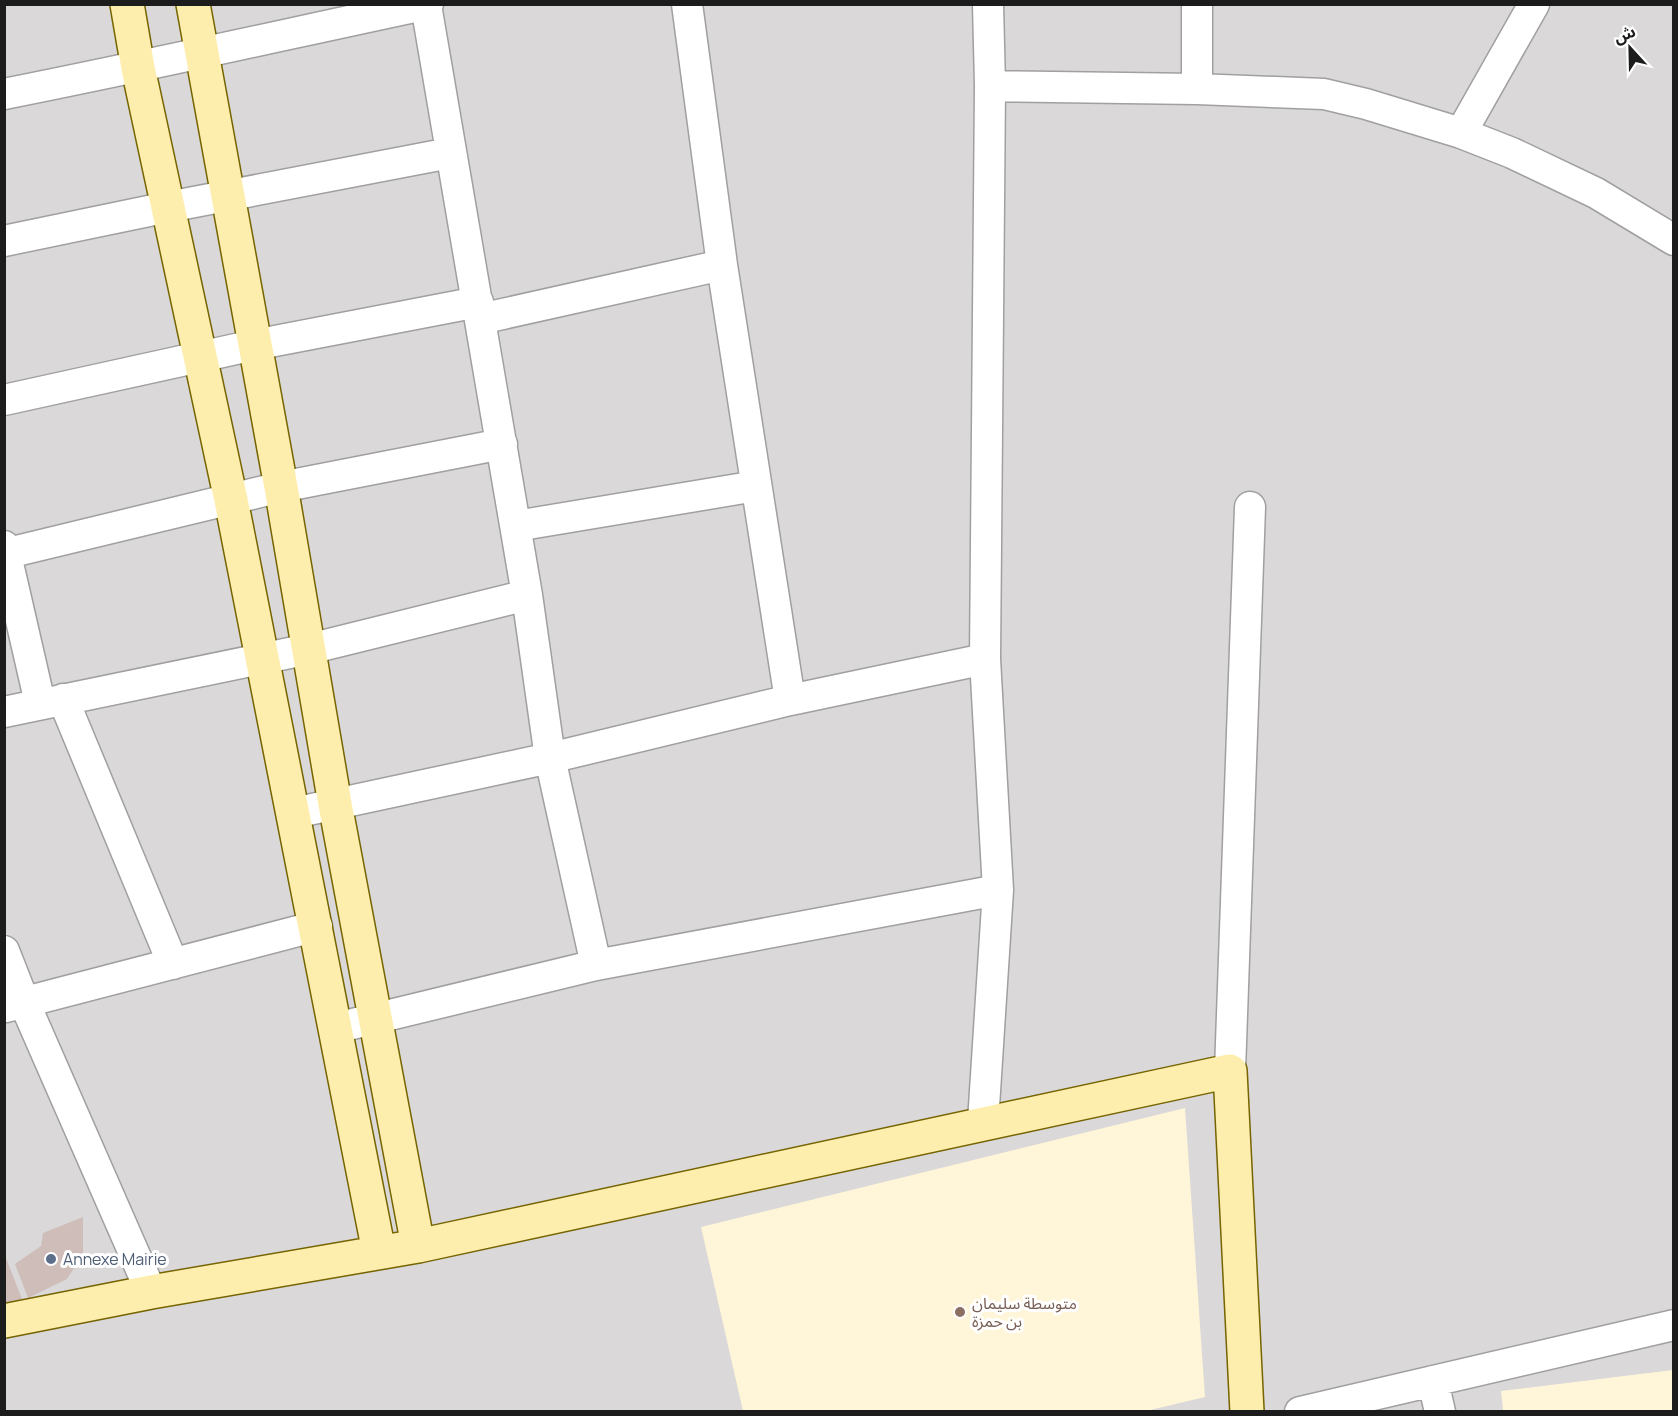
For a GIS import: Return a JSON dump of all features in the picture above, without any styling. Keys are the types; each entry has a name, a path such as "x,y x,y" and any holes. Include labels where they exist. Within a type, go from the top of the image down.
{"street":[{"path":"127,4 138,68 231,500 379,1252"},
{"path":"193,4 281,487 335,804 418,1246"},
{"path":"687,4 722,265 790,700"},
{"path":"983,1122 998,890 985,659 990,86 988,4"},
{"path":"1197,4 1197,89"},
{"path":"1461,133 1534,4"},
{"path":"4,94 138,68 201,52 427,5 450,153 516,526 550,758 596,965"},
{"path":"990,86 1197,89 1323,94 1366,104 1461,133 1512,153 1585,187 1674,240"},
{"path":"4,241 450,153"},
{"path":"4,400 254,345 479,310 722,265"},
{"path":"173,964 52,701 5,551 281,487 502,444"},
{"path":"516,526 756,486"},
{"path":"1247,1412 1230,1071 1250,507"},
{"path":"4,712 309,649 527,596"},
{"path":"294,813 550,758 790,700 985,659"},
{"path":"336,1028 596,965 998,890"},
{"path":"14,1005 316,926"},
{"path":"4,951 14,1005 151,1292"},
{"path":"4,1321 151,1292 418,1246 983,1122 1230,1071"},
{"path":"1300,1412 1674,1325"},
{"path":"1433,1381 1440,1412"}],"shaded area":[{"path":"5,5 1673,5 1673,1411 5,1411"},
{"name":"متوسطة سليمان بن حمزة","path":"1185,1108 1205,1397 1142,1412 743,1411 701,1227"},
{"path":"1673,1370 1673,1411 1503,1411 1501,1391"}],"building":[{"name":"Annexe Mairie","path":"83,1217 83,1254 67,1279 28,1298 15,1264 41,1246 43,1233"},
{"path":"4,1253 22,1299 4,1306"}],"place":[{"name":"Annexe Mairie","path":"51,1259"},
{"name":"متوسطة سليمان بن حمزة","path":"960,1312"}]}
